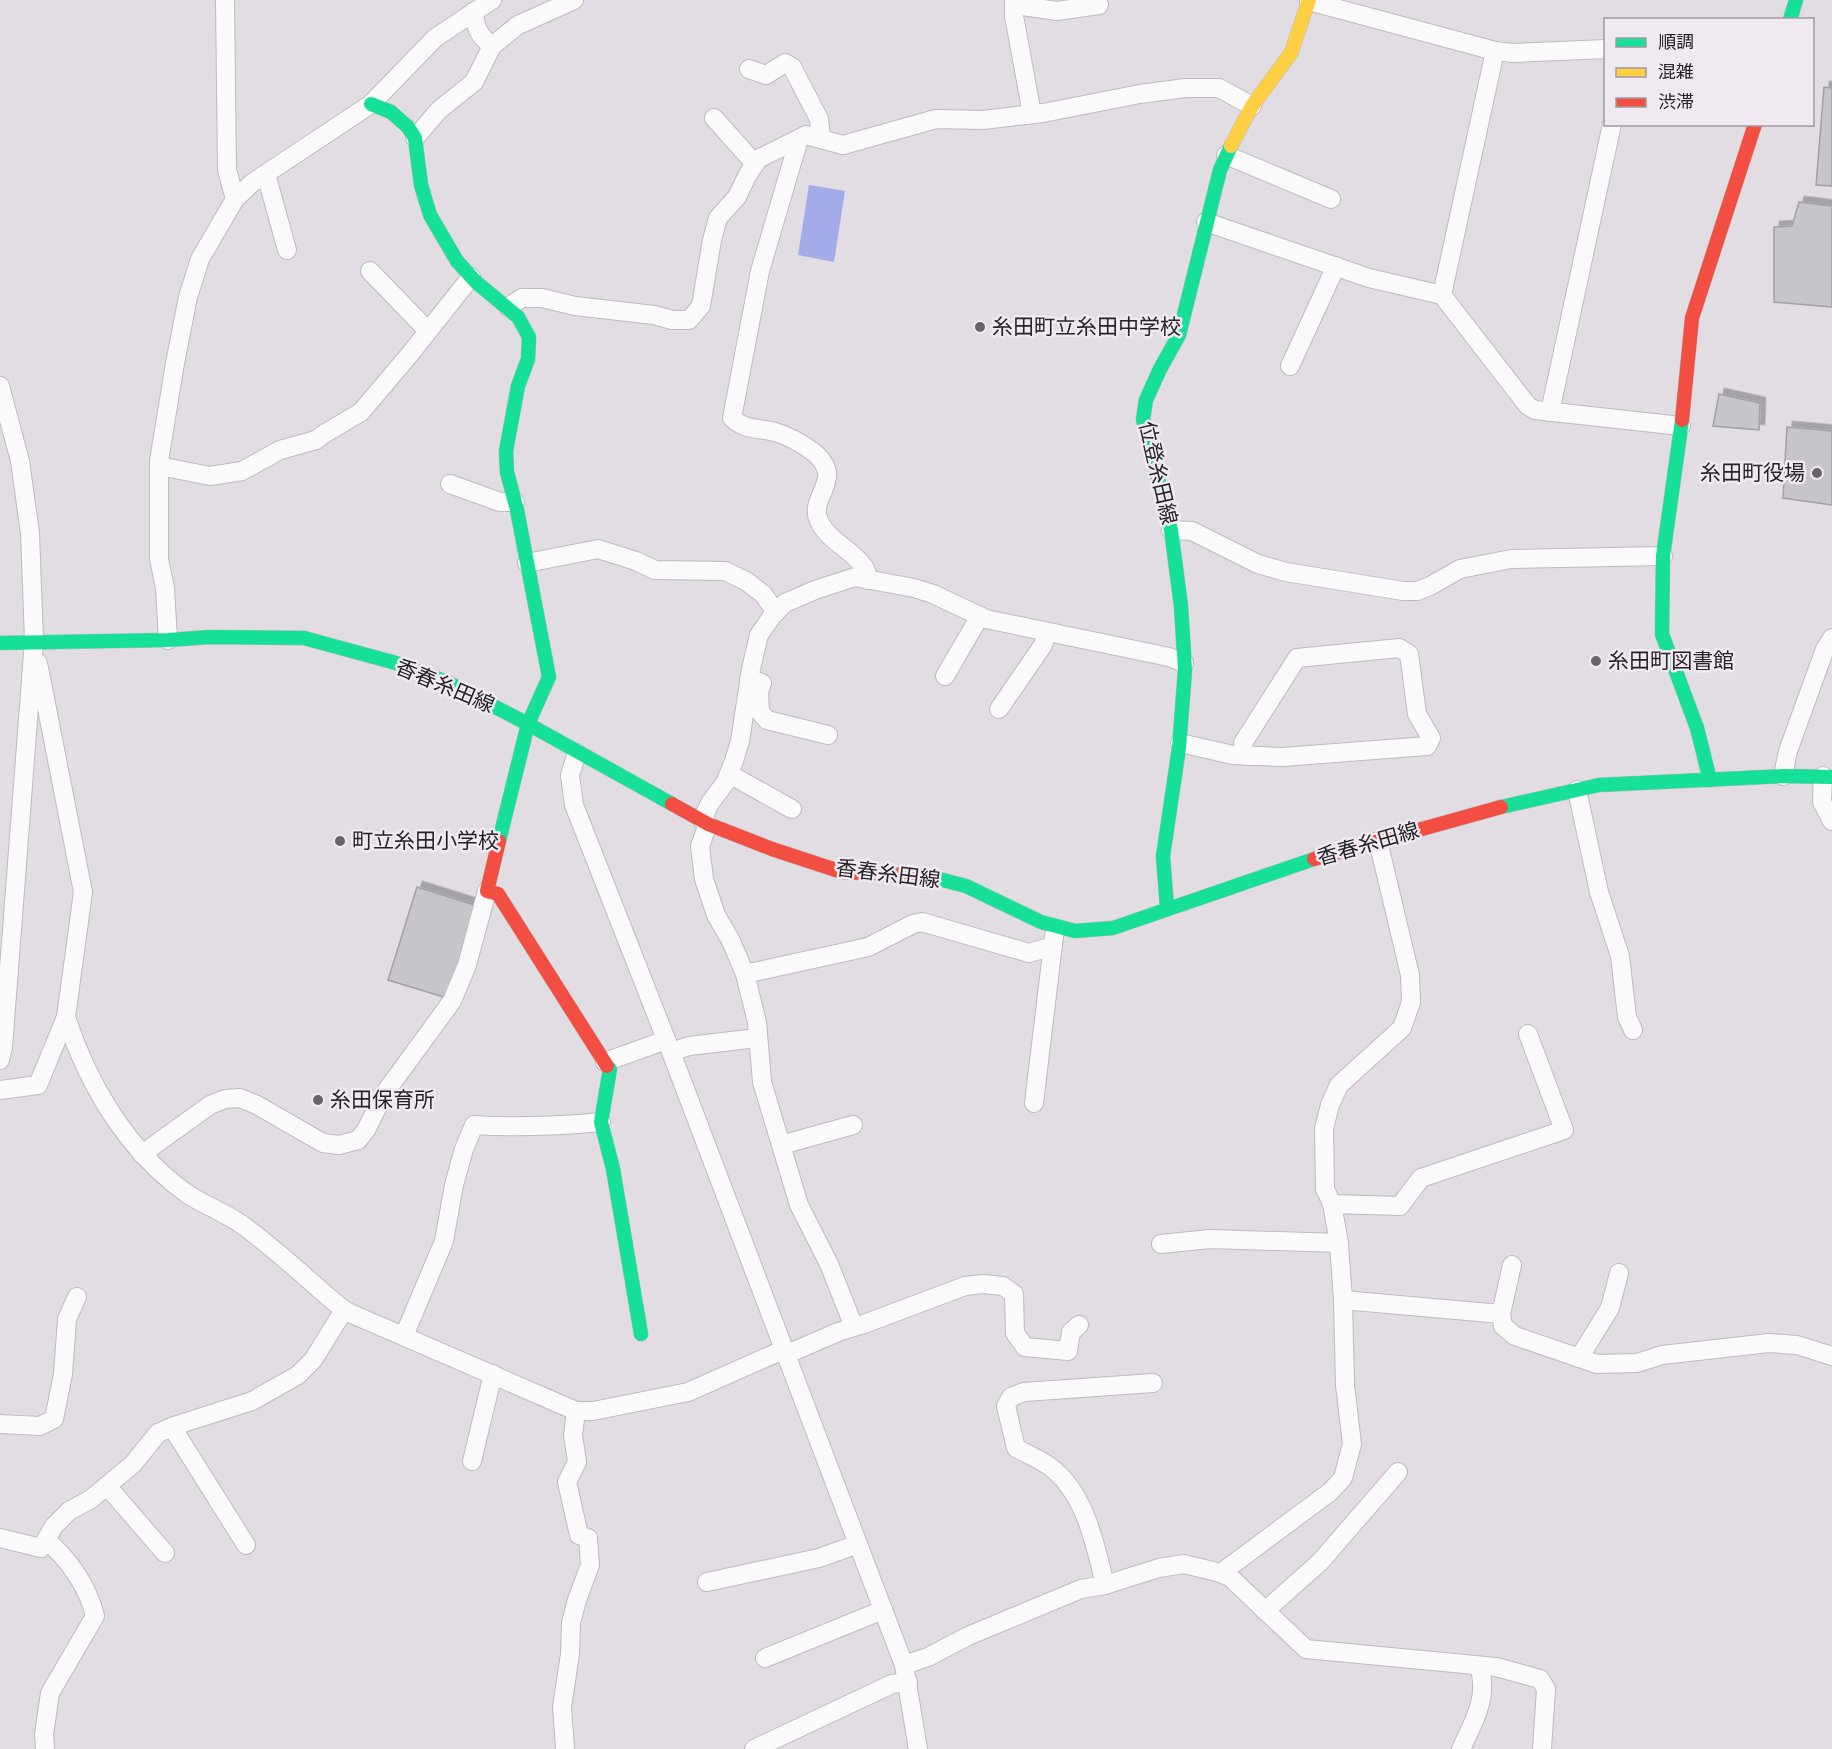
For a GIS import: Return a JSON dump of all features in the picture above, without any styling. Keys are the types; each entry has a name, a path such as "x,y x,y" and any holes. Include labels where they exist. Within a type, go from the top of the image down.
{"main road":[{"name":"位登糸田線","path":"1167,908 1163,856 1180,742 1184,663 1171,530 1143,419 1146,400 1179,335 1220,170 1252,105 1291,53 1309,0"},
{"path":"1791,18 1796,0"},
{"path":"371,104 391,112 408,127 415,138 422,185 430,215 457,261 471,277 518,317 529,337 528,359 518,386 506,451 507,472 515,502 549,677 528,724 487,891 498,894 610,1069 601,1122 613,1169 641,1334"},
{"path":"1710,780 1697,728 1662,634 1663,556 1681,426 1692,318 1754,126"},
{"name":"香春糸田線","path":"5,643 210,637 304,638 396,663 447,682 705,822 772,849 842,872 924,875 966,886 1041,922 1075,931 1113,928 1306,861 1517,803 1599,785 1784,776 1827,777"}],"street":[{"path":"225,0 227,170 235,199"},
{"path":"168,640 165,588 159,559 159,466 188,297 200,260 235,199 266,174 371,104 435,38 492,0"},
{"path":"415,138 439,110 474,82 492,46 518,25 574,0"},
{"path":"1309,0 1495,51 1513,53 1604,49"},
{"path":"1032,114 1014,16 1014,3 1057,11 1099,5"},
{"path":"473,12 476,29 480,36 492,46"},
{"path":"1442,295 1495,51"},
{"path":"749,69 766,75 785,63 792,67 819,119 821,139"},
{"path":"508,307 522,298 542,298 575,306 654,315 672,320 689,320 701,306 718,218 737,197 758,159 806,135 843,145 936,119 983,120 1032,114 1185,88 1219,88 1252,105"},
{"path":"714,118 755,164"},
{"path":"1550,412 1612,126"},
{"path":"799,139 760,271 732,418 738,425 777,433 800,443 814,453 826,467 828,481 817,504 817,519 823,528 866,568 868,580"},
{"path":"1226,155 1331,199"},
{"path":"266,174 287,250"},
{"path":"1206,222 1369,278 1442,295 1528,406 1535,410 1681,426"},
{"path":"1290,366 1336,266"},
{"path":"370,271 428,331"},
{"path":"159,466 210,476 242,471 280,450 316,440 361,412 471,277"},
{"path":"0,386 20,461 26,502 30,533 34,641 3,1047 0,1060"},
{"path":"450,484 500,502 515,502"},
{"path":"1171,530 1192,531 1258,564 1286,572 1403,591 1417,591 1460,569 1511,559 1663,556"},
{"path":"527,563 598,549 636,561 655,570 725,571 763,594 776,612"},
{"path":"854,1327 829,1264 799,1205 762,1082 757,1022 745,974 731,941 716,915 704,879 700,846 705,822 710,803 729,774 740,741 749,679 759,635 785,603 815,590 855,578 914,588 986,619 1169,657 1184,663"},
{"path":"945,676 980,616"},
{"path":"999,709 1043,645 1047,632"},
{"path":"1784,776 1788,751 1825,649 1832,638"},
{"path":"0,1090 38,1085 66,1017 83,892 34,641"},
{"path":"1180,742 1233,755 1244,756 1283,758 1427,746 1431,738 1417,714 1408,654 1399,648 1297,658 1243,743 1244,756"},
{"path":"749,679 762,683 759,692 760,712 767,720 828,735"},
{"path":"577,753 570,775 574,806 883,1610 906,1674 918,1749"},
{"path":"729,774 792,809"},
{"path":"1827,777 1822,801 1832,821"},
{"path":"1577,790 1599,892 1620,956 1627,1017 1633,1030"},
{"path":"1221,1573 1330,1492 1343,1478 1352,1444 1345,1385 1339,1244 1332,1204 1325,1189 1324,1128 1330,1105 1340,1085 1402,1028 1411,1002 1410,975 1378,841"},
{"path":"142,1154 210,1105 225,1098 240,1098 257,1105 323,1143 339,1145 358,1140 366,1130 384,1094 452,1001 467,965 487,891"},
{"path":"745,974 868,947 913,924 922,922 1029,953 1053,946"},
{"path":"1034,1103 1055,926"},
{"path":"66,1017 88,1075 110,1110 142,1154 187,1194 237,1222 277,1252 344,1310 576,1411 593,1411 688,1392 838,1332 965,1286 983,1284 1003,1286 1014,1294 1015,1333 1025,1347 1068,1351 1071,1332 1079,1325"},
{"path":"1332,1204 1400,1206 1421,1178 1564,1130 1527,1035"},
{"path":"605,1062 668,1046 689,1047 757,1038"},
{"path":"404,1336 444,1241 454,1185 464,1149 474,1125 536,1127 601,1122"},
{"path":"781,1146 853,1125"},
{"path":"1161,1244 1210,1239 1339,1244"},
{"path":"1512,1265 1501,1314 1503,1326 1515,1336 1597,1364 1637,1363 1662,1354 1769,1343 1797,1345 1832,1356"},
{"path":"1579,1358 1610,1308 1620,1273"},
{"path":"0,1424 40,1426 54,1419 63,1374 67,1319 77,1297"},
{"path":"1343,1300 1501,1314"},
{"path":"0,1538 41,1548 54,1526 69,1511 91,1499 133,1464 158,1434 172,1427 252,1401 298,1375 313,1360 344,1310"},
{"path":"472,1461 493,1374"},
{"path":"1105,1584 1080,1502 1066,1481 1048,1465 1016,1448 1006,1406 1011,1397 1024,1392 1153,1383"},
{"path":"566,1749 562,1707 570,1654 571,1623 590,1565 588,1538 579,1535 567,1482 577,1462 573,1435 576,1411"},
{"path":"172,1427 246,1545"},
{"path":"1265,1611 1320,1562 1398,1472"},
{"path":"107,1486 165,1553"},
{"path":"45,1749 44,1734 50,1693 95,1616 87,1591 58,1550 46,1540"},
{"path":"707,1582 819,1558 858,1544"},
{"path":"754,1749 892,1684 927,1657 968,1636 1081,1589 1159,1568 1184,1564 1221,1573 1231,1578 1306,1648 1496,1667 1540,1679 1546,1689 1542,1749"},
{"path":"765,1658 883,1610"},
{"path":"1461,1749 1480,1708 1484,1679 1479,1665"}],"water":[{"path":"809,185 845,191 834,262 798,255"}],"building":[{"path":"1824,87 1832,88 1832,186 1816,185"},
{"path":"1799,202 1832,206 1832,307 1774,302 1774,227 1792,226"},
{"path":"1719,394 1760,403 1759,430 1713,426"},
{"path":"1787,427 1832,431 1832,505 1783,498"},
{"path":"417,887 478,906 450,999 388,980"}],"traffic: fast":[{"path":"1791,18 1796,0"},
{"path":"371,104 391,112 408,127 415,138 421,185 430,215 457,261 476,282 518,317 529,337 528,359 518,386 506,451 507,472 517,510 549,677 528,724 499,841"},
{"path":"1167,908 1163,856 1179,748 1185,670 1181,606 1171,530 1143,419 1146,400 1179,335 1220,170 1231,146"},
{"path":"1682,420 1663,556 1662,634 1697,728 1710,780"},
{"path":"0,643 210,637 304,638 396,663 447,682 672,804"},
{"path":"1501,807 1599,785 1783,776 1832,777"},
{"path":"927,876 966,886 1041,922 1075,931 1113,928 1314,859"},
{"path":"607,1066 610,1069 601,1122 613,1169 641,1334"}],"traffic: slow":[{"path":"1231,146 1252,106 1291,53 1309,0"}],"traffic: jam":[{"path":"1682,420 1692,318 1754,126"},
{"path":"672,804 708,824 772,849 842,872 927,876"},
{"path":"1314,859 1501,807"},
{"path":"499,841 487,891 498,894 607,1066"}],"place":[{"name":"糸田町立糸田中学校","path":"980,327"},
{"name":"糸田町役場","path":"1817,473"},
{"name":"糸田町図書館","path":"1596,661"},
{"name":"町立糸田小学校","path":"340,841"},
{"name":"糸田保育所","path":"318,1100"}]}
